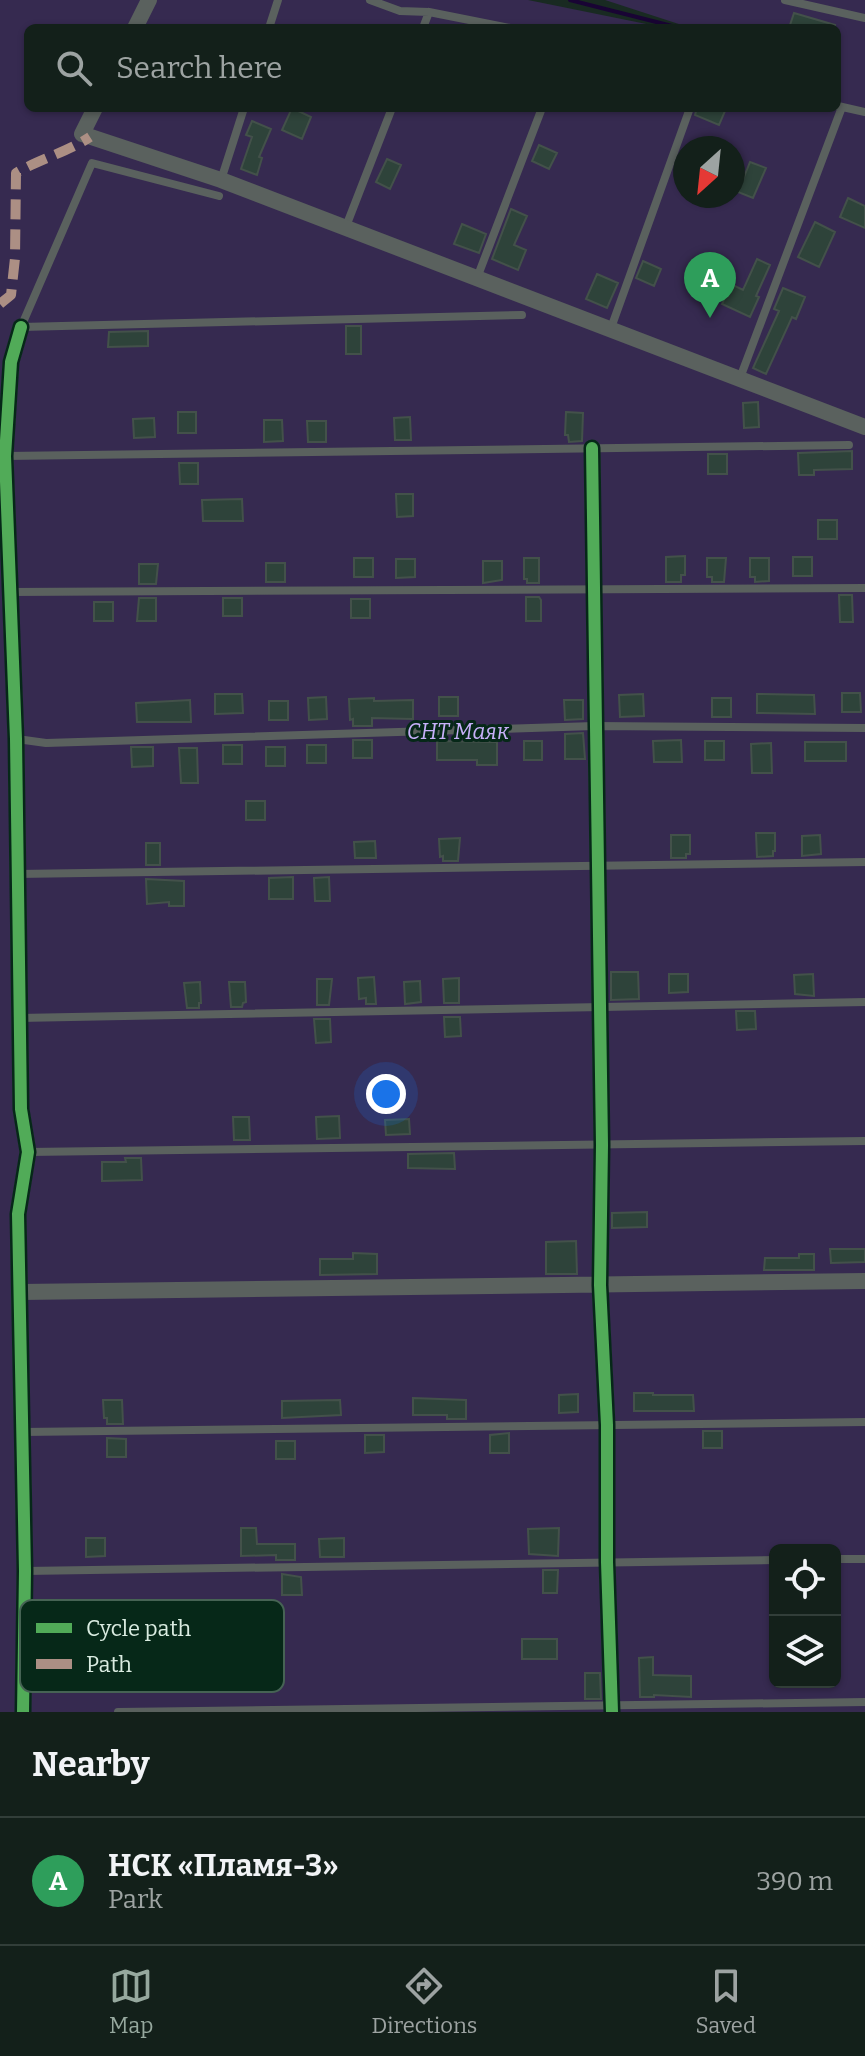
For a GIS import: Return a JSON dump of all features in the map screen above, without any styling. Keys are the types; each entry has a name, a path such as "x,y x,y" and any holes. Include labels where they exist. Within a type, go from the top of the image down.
{"street":[{"path":"137,24 149,0"},
{"path":"93,112 82,134 220,188 345,229 864,424"},
{"path":"21,327 11,362 5,456 16,739 21,1109 28,1152 18,1214 25,1600"},
{"path":"592,448 602,1145 600,1285 607,1425 607,1562 612,1708"},
{"path":"21,1292 865,1281"},
{"path":"23,1692 23,1712"}],"lane":[{"path":"270,24 278,0"},
{"path":"370,0 400,11 429,12 490,24"},
{"path":"785,0 865,18"},
{"path":"424,24 429,12"},
{"path":"841,106 865,112"},
{"path":"243,112 220,188 92,163 21,327 522,315"},
{"path":"345,229 390,112"},
{"path":"477,278 540,112"},
{"path":"611,328 689,112"},
{"path":"740,378 838,112"},
{"path":"5,456 849,445"},
{"path":"8,592 865,588"},
{"path":"16,739 46,743 594,726 865,728"},
{"path":"16,874 865,862"},
{"path":"19,1018 865,1002"},
{"path":"28,1152 865,1141"},
{"path":"21,1432 865,1422"},
{"path":"841,1559 865,1559"},
{"path":"25,1571 769,1560"},
{"path":"118,1712 612,1708 865,1702"}],"green space":[{"name":"СНТ Маяк","path":"0,0 528,0 646,24 24,24 24,112 841,112 841,24 679,24 605,0 865,0 865,1712 0,1712"}],"building":[{"path":"794,13 832,24 790,24"},
{"path":"290,112 311,117 302,139 282,130"},
{"path":"696,112 725,112 719,125 695,115"},
{"path":"252,121 271,129 259,157 262,158 257,175 241,169 252,137 246,135"},
{"path":"539,145 557,153 549,169 532,161"},
{"path":"387,159 401,165 390,189 376,182"},
{"path":"750,162 766,168 753,198 745,195 745,174"},
{"path":"848,198 865,206 865,228 840,217"},
{"path":"511,209 527,216 514,245 526,250 518,270 492,259"},
{"path":"815,222 835,232 819,267 798,257"},
{"path":"462,224 486,234 479,253 454,244"},
{"path":"757,259 770,265 750,317 722,304 731,284 743,290"},
{"path":"643,261 661,269 654,286 636,278"},
{"path":"597,274 618,283 607,308 586,299"},
{"path":"783,288 805,297 796,319 792,317 766,374 753,368 779,311 774,309"},
{"path":"346,326 361,326 361,354 346,354"},
{"path":"148,331 148,346 108,347 109,332"},
{"path":"758,402 759,427 744,428 743,403"},
{"path":"178,412 196,412 196,433 178,433"},
{"path":"566,412 583,413 582,441 569,442 568,435 565,435"},
{"path":"410,417 411,440 395,440 394,418"},
{"path":"154,418 155,437 134,438 133,419"},
{"path":"264,420 282,420 283,441 264,442"},
{"path":"307,421 326,421 326,442 308,442"},
{"path":"852,451 852,469 814,470 814,475 799,475 798,453"},
{"path":"708,454 727,454 727,474 708,474"},
{"path":"179,463 198,463 198,484 180,484"},
{"path":"396,494 413,494 413,516 397,517"},
{"path":"242,499 243,521 203,521 202,500"},
{"path":"818,520 837,520 837,539 818,539"},
{"path":"685,556 685,575 681,575 681,582 666,582 666,557"},
{"path":"793,557 812,557 812,576 793,576"},
{"path":"354,558 373,558 373,577 354,577"},
{"path":"524,558 539,558 539,583 527,583 524,579"},
{"path":"707,558 726,558 724,582 712,582 712,577 707,577"},
{"path":"750,558 769,558 769,581 755,582 755,577 750,577"},
{"path":"396,559 415,559 415,577 396,578"},
{"path":"483,561 502,561 502,580 483,583"},
{"path":"266,563 285,563 285,582 266,582"},
{"path":"139,564 158,564 156,584 139,584"},
{"path":"839,595 852,595 853,622 840,622"},
{"path":"526,597 539,597 541,600 541,621 526,621"},
{"path":"139,598 156,598 156,621 137,621"},
{"path":"223,598 242,598 242,616 223,616"},
{"path":"351,599 370,599 370,618 351,618"},
{"path":"94,602 113,602 113,621 94,621"},
{"path":"842,693 860,693 861,712 842,712"},
{"path":"215,694 242,694 243,713 215,714"},
{"path":"643,694 644,716 620,717 619,695"},
{"path":"757,694 814,695 815,714 757,713"},
{"path":"326,697 327,719 309,720 308,698"},
{"path":"439,697 458,697 458,716 439,716"},
{"path":"374,698 374,701 413,700 413,719 372,718 372,726 353,726 349,699"},
{"path":"712,698 731,698 731,717 712,717"},
{"path":"190,700 191,722 137,722 136,703"},
{"path":"564,700 583,700 583,719 565,720"},
{"path":"269,701 288,701 288,720 269,720"},
{"path":"583,733 585,759 565,759 565,734"},
{"path":"353,740 372,740 372,758 353,758"},
{"path":"681,740 682,762 654,762 653,741"},
{"path":"437,741 497,742 497,765 477,765 477,760 437,760"},
{"path":"524,741 542,741 542,760 524,760"},
{"path":"705,741 724,741 724,760 705,760"},
{"path":"805,742 846,742 846,761 805,761"},
{"path":"771,743 772,773 752,773 751,744"},
{"path":"223,745 242,745 242,764 223,764"},
{"path":"307,745 326,745 326,763 307,763"},
{"path":"131,747 153,747 153,766 132,767"},
{"path":"266,747 285,747 285,766 266,766"},
{"path":"179,748 197,748 198,783 181,783"},
{"path":"246,801 265,801 265,820 246,820"},
{"path":"756,833 775,833 773,856 757,857"},
{"path":"671,835 690,835 690,854 686,854 686,858 671,858"},
{"path":"820,835 821,854 802,856 802,836"},
{"path":"460,838 458,861 443,861 439,839"},
{"path":"375,841 376,858 355,858 354,842"},
{"path":"146,843 160,843 160,865 146,865"},
{"path":"293,877 293,899 269,899 269,878"},
{"path":"329,877 330,901 315,901 314,878"},
{"path":"146,879 184,881 184,906 169,906 169,902 147,904"},
{"path":"611,972 638,972 639,999 611,1000"},
{"path":"669,974 688,974 688,992 669,993"},
{"path":"813,974 814,996 795,994 794,975"},
{"path":"374,977 376,1004 366,1004 366,998 359,999 358,978"},
{"path":"459,978 459,1003 444,1003 443,979"},
{"path":"317,979 332,979 329,1005 317,1005"},
{"path":"420,981 421,1002 405,1004 404,982"},
{"path":"200,982 199,1008 187,1008 184,983"},
{"path":"229,982 245,982 246,1002 242,1007 231,1007"},
{"path":"736,1011 755,1011 756,1029 737,1030"},
{"path":"444,1017 460,1017 461,1036 445,1037"},
{"path":"314,1019 330,1019 331,1042 316,1043"},
{"path":"339,1116 340,1138 317,1139 316,1117"},
{"path":"233,1117 249,1117 250,1140 234,1140"},
{"path":"409,1119 410,1134 386,1135 385,1120"},
{"path":"454,1153 455,1169 408,1168 408,1154"},
{"path":"125,1158 141,1158 142,1180 102,1181 102,1162 126,1162"},
{"path":"647,1212 647,1227 612,1228 612,1213"},
{"path":"576,1241 577,1274 546,1274 546,1242"},
{"path":"830,1249 865,1249 865,1262 831,1263"},
{"path":"353,1253 377,1254 377,1274 320,1275 320,1259 353,1259"},
{"path":"799,1254 814,1254 814,1270 764,1270 765,1258 799,1258"},
{"path":"634,1393 693,1395 694,1411 634,1411"},
{"path":"578,1394 578,1412 559,1413 559,1395"},
{"path":"413,1398 466,1400 466,1419 447,1419 447,1415 413,1415"},
{"path":"103,1400 122,1400 123,1424 107,1424"},
{"path":"340,1400 341,1415 282,1418 282,1401"},
{"path":"703,1431 722,1431 722,1448 703,1448"},
{"path":"509,1433 509,1453 490,1453 490,1435"},
{"path":"365,1435 384,1435 384,1452 365,1453"},
{"path":"107,1438 126,1439 126,1457 107,1457"},
{"path":"276,1441 295,1441 295,1459 276,1459"},
{"path":"241,1528 256,1528 257,1544 295,1544 295,1560 276,1560 276,1555 241,1556"},
{"path":"559,1528 558,1556 529,1554 528,1529"},
{"path":"86,1538 105,1538 105,1556 86,1557"},
{"path":"344,1538 344,1557 320,1557 319,1539"},
{"path":"543,1570 558,1570 557,1593 543,1593"},
{"path":"282,1574 301,1577 302,1595 282,1595"},
{"path":"522,1639 557,1639 557,1659 522,1659"},
{"path":"653,1657 653,1675 691,1676 691,1697 640,1697 639,1658"},
{"path":"585,1673 600,1673 601,1699 585,1699"}],"waterway":[{"path":"570,0 664,24"}],"marked path":[{"path":"0,304 11,295 15,258 16,173 90,137"}],"cycle path":[{"path":"21,327 11,362 5,456 16,739 21,1109 28,1152 18,1214 25,1600"},
{"path":"592,448 602,1145 600,1285 607,1425 612,1712"},
{"path":"23,1692 23,1712"}],"place":[{"name":"НСК «Пламя-3»","path":"710,318"}]}
